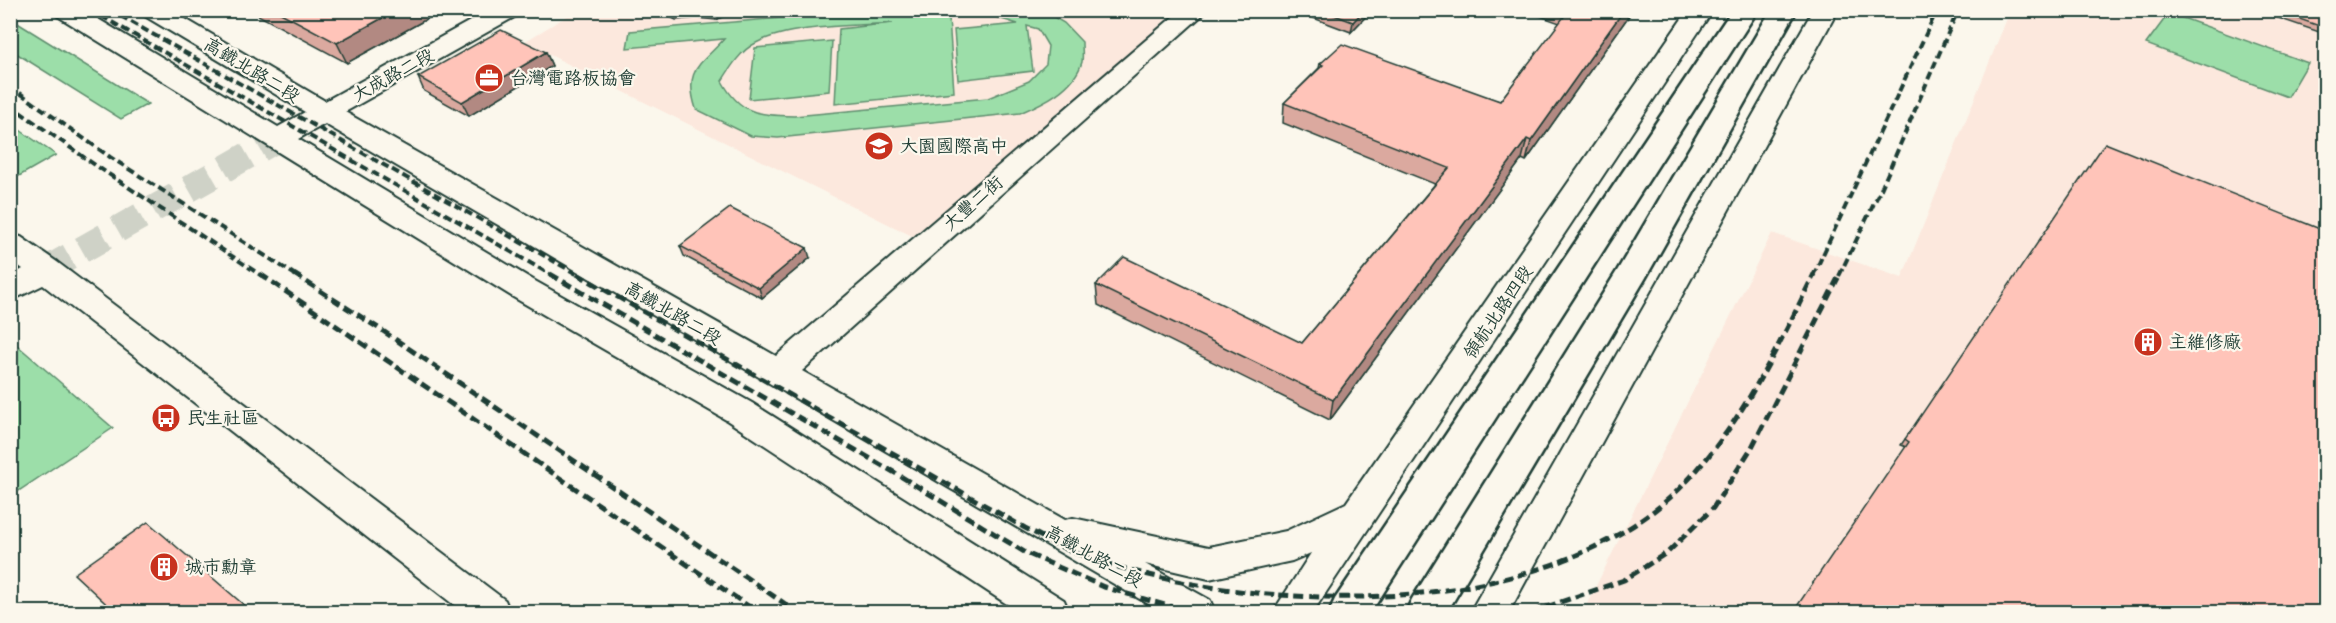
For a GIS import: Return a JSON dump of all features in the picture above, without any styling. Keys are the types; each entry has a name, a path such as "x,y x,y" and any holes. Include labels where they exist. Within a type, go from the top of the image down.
{"main road":[{"path":"1349,612 1745,10"},
{"path":"1426,612 1629,279 1784,10"}],"street":[{"path":"65,10 524,289 740,412 1050,612"},
{"name":"高鐵北路二段","path":"152,10 324,113 1041,526 1196,612"},
{"name":"大成路二段","path":"277,139 509,10"},
{"name":"大豐二街","path":"778,373 1196,10"},
{"name":"領航北路四段","path":"1292,612 1363,512 1701,10"},
{"path":"1489,612 1826,10"},
{"path":"10,244 491,612"},
{"path":"10,290 46,270"},
{"path":"1041,526 1209,563 1292,544 1363,512"}],"shaded area":[{"name":"大園國際高中","path":"577,10 1183,11 918,239 524,42"},
{"path":"2010,11 2325,11 2325,612 1583,612 1772,233 1902,278"}],"green space":[{"path":"873,10 1073,11 1047,13 1064,23 1082,42 1082,62 1072,80 1057,94 1020,113 778,138 751,136 696,109 692,85 693,76 696,69 724,39 627,48 630,31","holes":["988,15 1018,24 954,30 958,80 1033,71 1027,26 1038,29 1048,46 1046,64 1029,81 988,98 781,116 760,113 743,106 722,81 745,50 770,37 823,27 893,23 839,29 835,104 954,92 949,18"]},
{"path":"2169,13 2308,63 2288,97 2146,44"},
{"path":"11,19 148,104 121,119 11,50"},
{"path":"832,41 829,91 749,99 755,48"},
{"path":"11,124 56,155 19,176 11,170"},
{"path":"11,340 113,428 11,496"}],"building":[{"path":"275,10 397,10 337,43"},
{"path":"1321,10 1364,10 1353,22"},
{"path":"1569,10 1624,10 1531,141 1527,139 1333,400 1096,285 1124,257 1302,343 1449,168 1284,103 1342,44 1500,101"},
{"path":"2274,10 2325,10 2325,28"},
{"path":"501,30 546,52 462,102 418,77"},
{"name":"主維修廠","path":"2105,143 2325,231 2325,612 1793,612 1909,442 1905,439"},
{"path":"730,208 807,248 759,288 680,246"},
{"name":"城市勳章","path":"148,522 252,612 115,612 74,574"}],"tunnel":[{"path":"46,270 277,139"}],"railway":[{"path":"91,10 553,276"},
{"path":"110,10 580,276"},
{"path":"1813,276 1937,10"},
{"path":"1839,275 1881,189 1958,10"},
{"path":"10,86 110,157 297,276"},
{"path":"10,105 95,165 262,276"},
{"path":"260,274 757,612"},
{"path":"294,274 383,331 797,612"},
{"path":"550,274 897,474 1026,553 1104,587 1188,612"},
{"path":"577,274 1066,549 1150,575 1226,589 1307,597 1389,596 1470,586 1546,567 1615,536 1674,494 1717,445 1770,362 1813,276"},
{"path":"1532,612 1624,580 1668,552 1713,508 1752,447 1839,275"}],"place":[{"name":"台灣電路板協會","path":"489,78"},
{"name":"大園國際高中","path":"879,146"},
{"name":"主維修廠","path":"2148,342"},
{"name":"民生社區","path":"166,418"},
{"name":"城市勳章","path":"164,567"}]}
